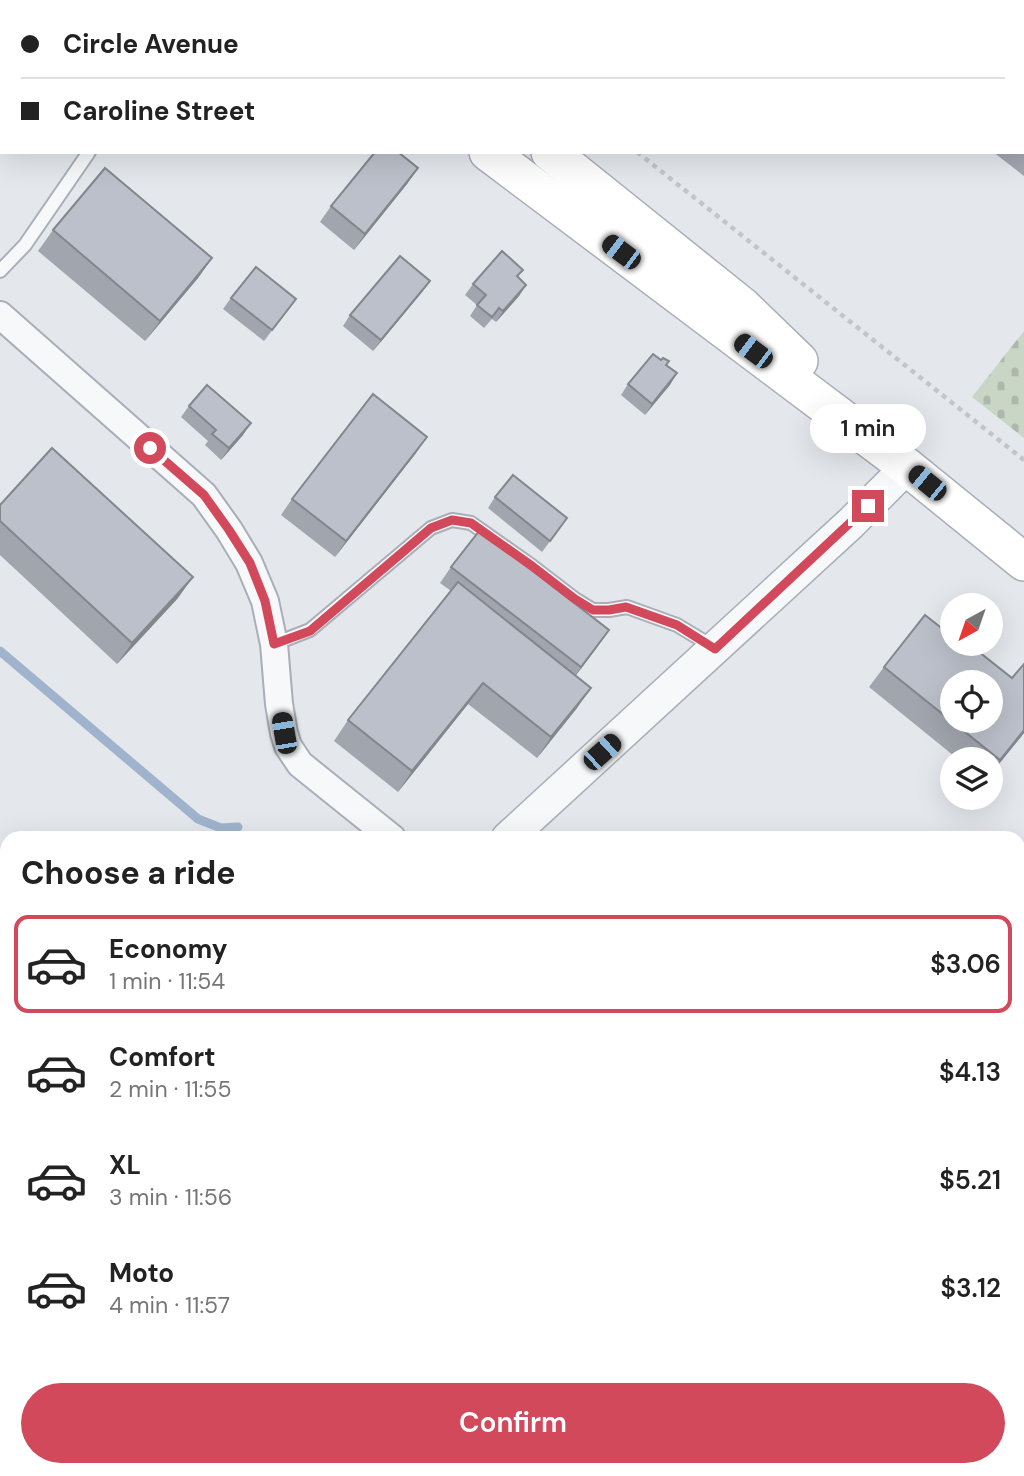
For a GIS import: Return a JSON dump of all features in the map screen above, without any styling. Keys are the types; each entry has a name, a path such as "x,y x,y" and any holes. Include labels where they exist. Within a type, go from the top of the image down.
{"main road":[{"path":"491,154 907,467 1024,562"},
{"path":"553,154 743,306 907,467"}],"street":[{"path":"0,315 204,495 250,563 265,601 274,644 279,704 288,746 300,764 383,831"},
{"path":"516,831 851,523 907,467"}],"lane":[{"path":"0,271 25,244 88,154"},
{"path":"274,644 310,631 431,528 452,520 471,523 593,610 626,607 677,625 715,649"}],"path":[{"path":"640,154 1024,460"}],"green space":[{"path":"1024,331 1024,438 972,397"}],"building":[{"path":"373,154 400,154 418,168 365,234 331,206"},
{"path":"105,168 212,258 160,321 53,230"},
{"path":"502,251 523,270 517,276 526,285 503,311 499,308 492,317 477,305 486,295 473,284"},
{"path":"400,256 430,281 381,340 350,315"},
{"path":"256,267 296,299 272,330 231,298"},
{"path":"653,354 661,360 663,358 669,361 666,365 677,373 652,404 628,384"},
{"path":"207,385 251,423 229,448 212,434 216,430 189,406"},
{"path":"373,394 427,437 346,541 292,499"},
{"path":"52,448 193,577 132,643 0,521 0,505"},
{"path":"513,475 567,518 550,541 495,497"},
{"path":"480,530 609,630 581,667 451,567"},
{"path":"458,582 591,688 551,737 483,683 412,771 348,720"},
{"path":"925,615 940,627 940,656 984,656 1002,670 940,670 940,712 884,667"},
{"path":"1024,664 1024,730 1003,756 1003,747 984,747 966,733 1003,733 1003,671 1012,678"}],"waterway":[{"path":"0,651 198,819 221,828 238,827"}],"route":[{"path":"150,448 204,495 250,563 265,601 274,644 310,631 431,528 452,520 471,523 593,610 626,607 677,625 715,649 868,506"}]}
